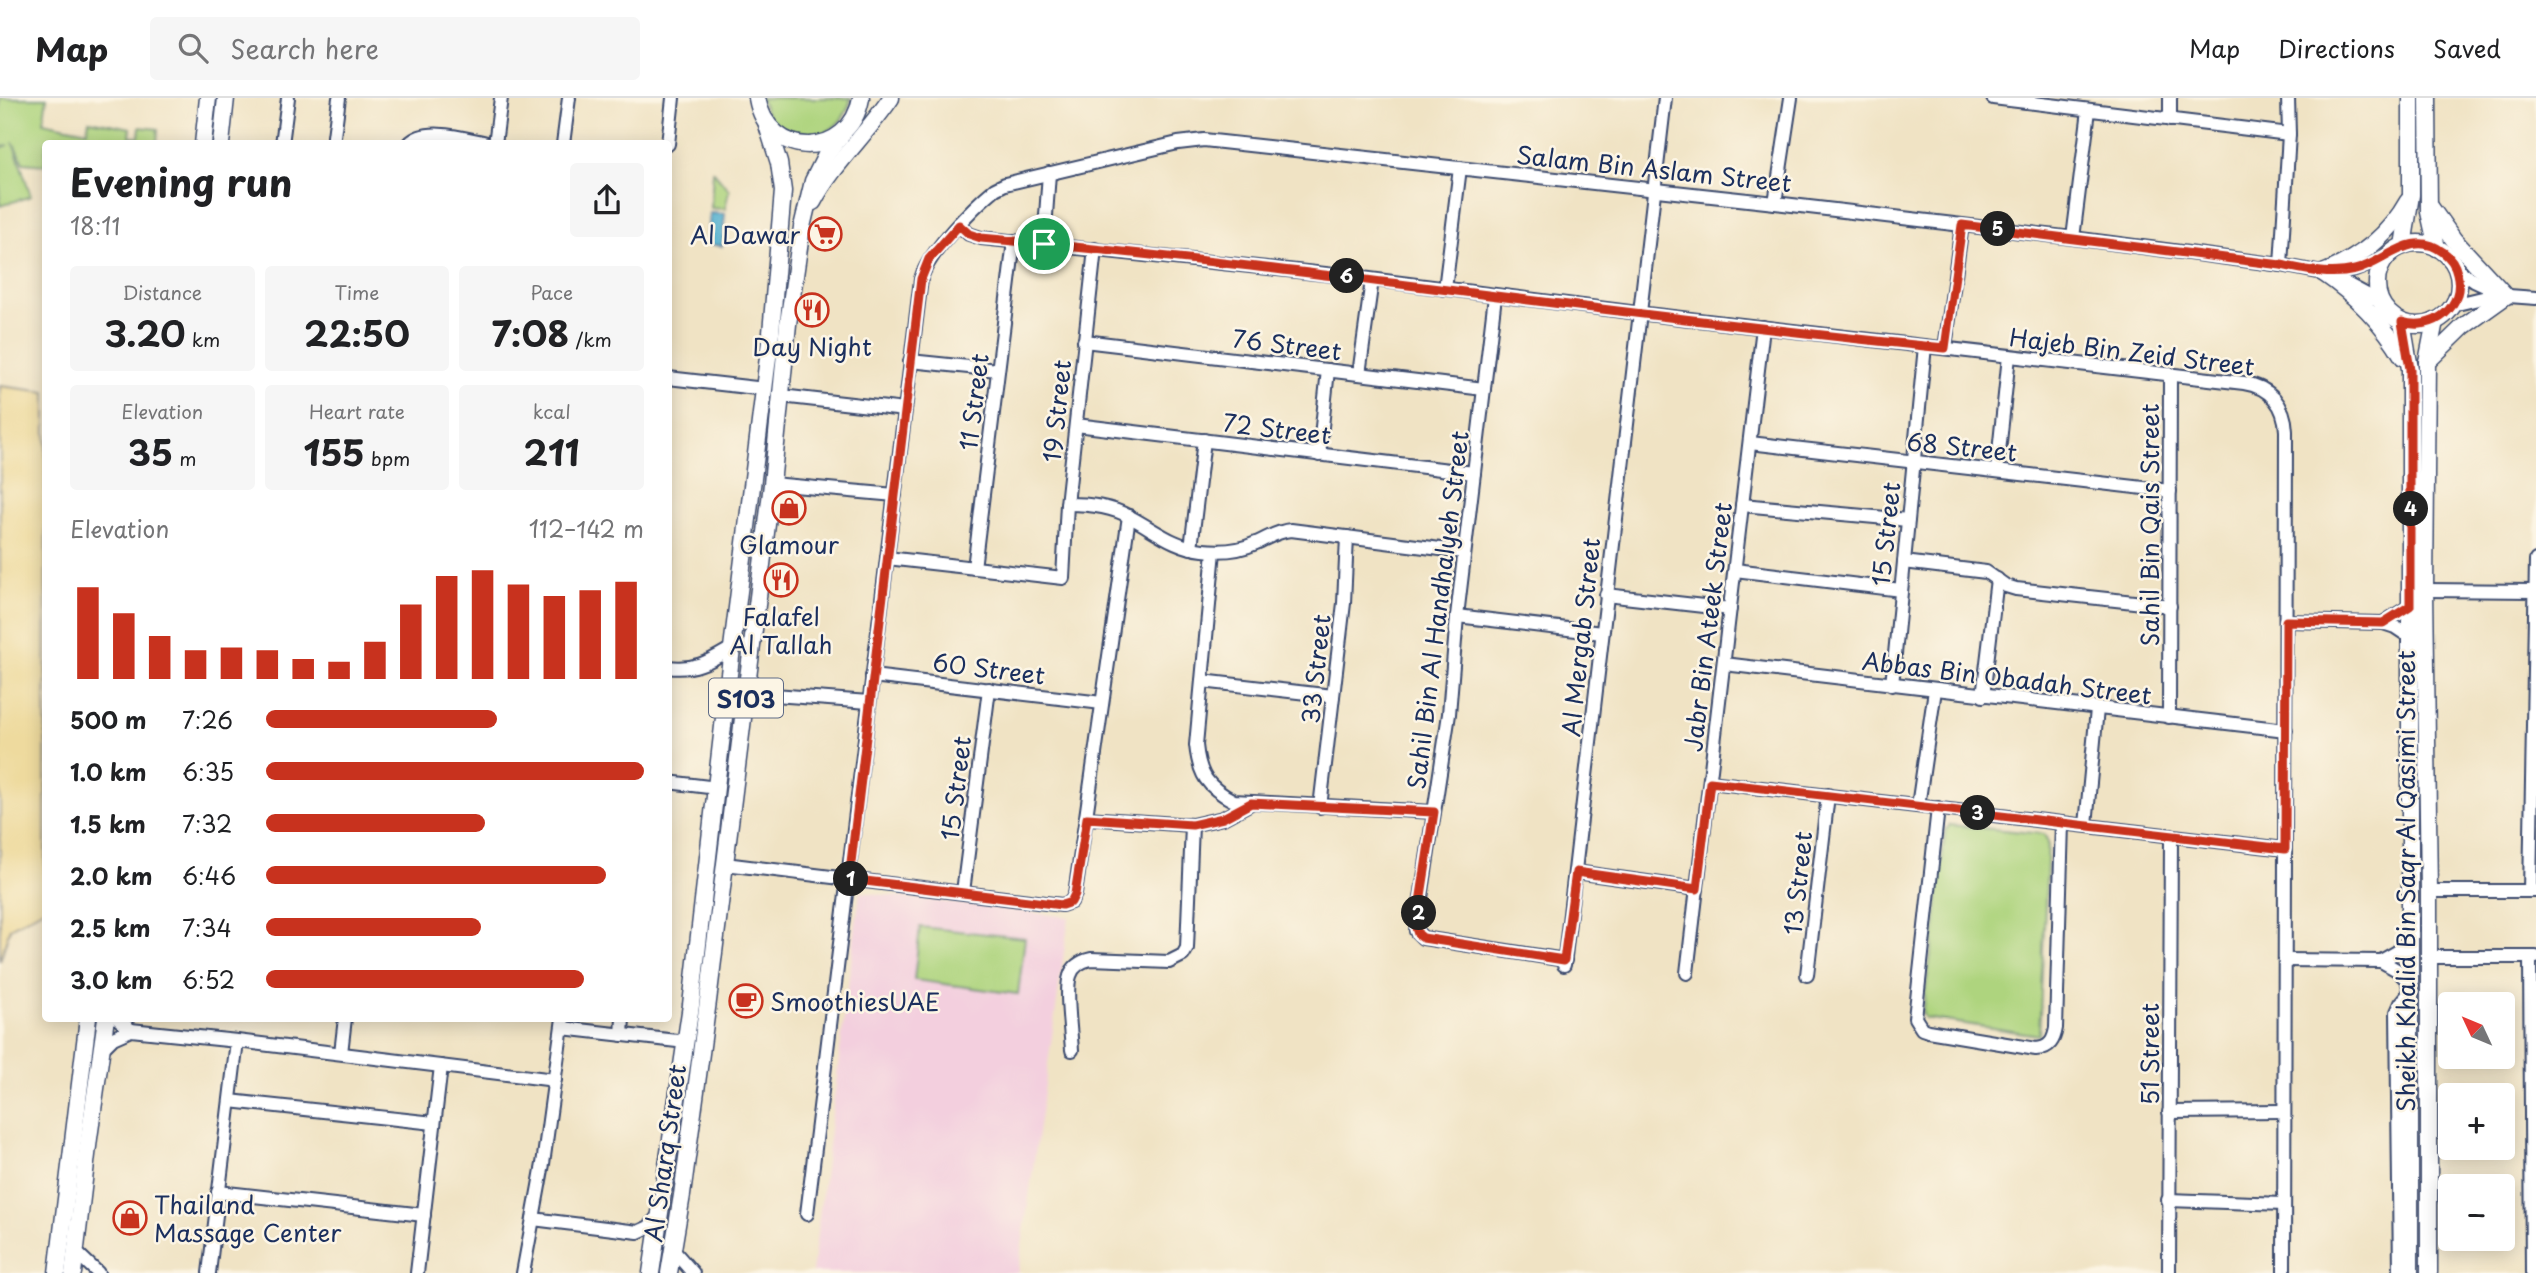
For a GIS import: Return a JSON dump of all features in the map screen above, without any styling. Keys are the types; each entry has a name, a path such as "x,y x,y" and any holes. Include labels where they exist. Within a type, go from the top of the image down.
{"main road":[{"path":"203,140 208,98"},
{"path":"221,140 226,98"},
{"path":"746,98 765,121 786,140 797,144 822,144 844,132"},
{"name":"Al Sharq Street","path":"651,1273 686,1042 717,788 765,389 783,191 779,163 757,98"},
{"path":"802,227 821,187 887,104 897,98"},
{"path":"2403,246 2411,195 2412,98"},
{"path":"2428,98 2429,205 2437,248"},
{"name":"Al Sharq Street","path":"669,1273 694,1107 725,864 772,484 788,324 802,227 813,181 826,155 858,112 862,99"},
{"path":"2323,273 2350,261 2375,243 2395,221 2411,195"},
{"path":"2427,362 2464,326 2506,296 2454,240 2429,205"},
{"path":"2420,243 2437,248 2456,268 2459,286 2453,304 2435,321 2418,325 2402,322 2390,314 2382,303 2377,280 2386,258 2403,246 2420,243"},
{"path":"2323,273 2345,289 2364,308 2394,343 2410,369"},
{"name":"Sheikh Khalid Bin Saqr Al Qasimi Street","path":"2429,1273 2429,847 2425,590 2427,362 2435,321"},
{"name":"Sheikh Khalid Bin Saqr Al Qasimi Street","path":"2402,322 2410,369 2411,938 2404,1051 2410,1273"},
{"path":"730,665 735,660 742,665 746,693"},
{"path":"2411,817 2416,804 2420,803 2423,830 2429,847"},
{"path":"57,1273 88,1022"},
{"path":"89,1022 93,1041 103,1048"},
{"path":"74,1273 106,1022"},
{"path":"77,1106 86,1106 85,1130 89,1138"}],"street":[{"path":"283,140 288,98"},
{"path":"334,140 339,98"},
{"path":"494,140 501,98"},
{"path":"564,140 569,98"},
{"path":"668,140 673,98"},
{"name":"Al Mergab Street","path":"1564,963 1665,98"},
{"path":"1775,203 1791,98"},
{"path":"1993,98 2052,102 2089,110 2288,134"},
{"path":"2169,120 2170,98"},
{"path":"2281,265 2288,98"},
{"path":"2073,238 2089,110"},
{"path":"413,140 429,133 470,140"},
{"name":"Salam Bin Aslam Street","path":"959,225 986,196 1000,186 1178,143 1204,140 2073,238 2323,273 2356,270 2386,258"},
{"path":"1445,289 1460,168"},
{"path":"1044,244 1049,173"},
{"path":"807,1214 923,272 929,259 959,225 975,236 1372,279 1638,313"},
{"path":"1945,348 1962,225"},
{"name":"11 Street","path":"974,568 1014,241"},
{"name":"19 Street","path":"974,568 1063,578 1067,504 1095,248"},
{"path":"2456,268 2474,281 2506,296"},
{"name":"Salam Bin Aslam Street","path":"2323,273 2382,303"},
{"path":"1359,374 1372,279"},
{"name":"Sahil Bin Al Handhalyeh Street","path":"1495,296 1464,552 1449,714 1416,928 1423,938 1564,963"},
{"path":"2453,304 2484,296 2536,298"},
{"name":"Hajeb Bin Zeid Street","path":"1638,313 2170,374 2259,387 2272,396 2281,408 2286,431 2286,621"},
{"name":"Jabr Bin Ateek Street","path":"1687,973 1763,327"},
{"name":"76 Street","path":"1084,341 1484,389"},
{"name":"15 Street","path":"1892,685 1925,346"},
{"path":"1997,471 2009,356"},
{"path":"911,361 998,370"},
{"path":"1319,454 1328,370"},
{"name":"Sahil Bin Qais Street","path":"2169,717 2170,374"},
{"path":"672,378 765,389"},
{"path":"781,396 905,410"},
{"name":"72 Street","path":"1076,425 1474,473"},
{"path":"1191,548 1204,440"},
{"name":"68 Street","path":"1750,443 2170,491"},
{"path":"772,484 895,495"},
{"path":"1067,504 1093,505 1129,516 1161,537 1191,548 1214,551 1240,549 1284,531 1298,530 1464,552"},
{"path":"1742,505 1908,520"},
{"path":"725,864 1062,905 1071,902 1075,894 1087,818 1129,516"},
{"name":"33 Street","path":"1320,807 1344,603 1347,537"},
{"path":"1214,551 1196,745 1198,763 1206,780 1218,792 1234,801 1434,812"},
{"path":"887,558 974,568"},
{"path":"2429,891 2533,891 2536,560"},
{"path":"1904,562 1982,571 2006,586 2017,589 2170,606"},
{"path":"1735,570 1901,590"},
{"path":"1983,696 1997,579"},
{"path":"2425,590 2534,591"},
{"path":"1606,595 1730,609"},
{"path":"2383,623 2410,606"},
{"path":"1457,616 1602,633"},
{"path":"2284,1273 2286,621 2383,623 2410,637"},
{"path":"672,667 691,669 701,666 732,648"},
{"name":"Abbas Bin Obadah Street","path":"1724,664 1935,691 2286,730"},
{"name":"60 Street","path":"872,676 1102,703"},
{"path":"1202,681 1334,696"},
{"name":"15 Street","path":"963,892 989,690"},
{"path":"1918,806 1935,691"},
{"path":"746,693 869,702"},
{"path":"2086,825 2097,709"},
{"path":"672,782 717,788"},
{"path":"1710,782 2285,849"},
{"name":"13 Street","path":"1807,975 1828,796"},
{"path":"1087,818 1192,825 1223,818 1251,803"},
{"path":"1938,808 1915,1018 1922,1029 1928,1031 2036,1049 2042,1049 2052,1042 2056,1028 2062,823"},
{"path":"1072,1050 1068,984 1075,967 1082,961 1176,960 1183,955 1189,940 1192,825"},
{"name":"51 Street","path":"2169,1273 2171,835"},
{"path":"1576,872 1697,889"},
{"path":"2381,961 2397,952 2411,938"},
{"path":"2429,957 2533,957 2532,1273"},
{"path":"2286,960 2381,961 2397,970 2410,987"},
{"path":"122,1022 131,1030"},
{"path":"341,1053 345,1022"},
{"path":"622,1035 623,1022"},
{"path":"523,1273 563,1023 622,1035 686,1042"},
{"path":"103,1048 113,1038 131,1030 555,1080"},
{"path":"209,1273 237,1041"},
{"path":"2400,1273 2404,1051"},
{"path":"417,1273 441,1066"},
{"path":"230,1101 434,1124"},
{"path":"2169,1112 2283,1111"},
{"path":"218,1192 424,1215"},
{"path":"2168,1200 2284,1203"},
{"path":"533,1219 638,1232 649,1227 660,1213"},
{"path":"673,1250 693,1273"},
{"path":"76,1252 98,1273"}],"shaded area":[{"path":"860,892 1069,917 1018,1273 812,1273"}],"green space":[{"path":"0,98 47,98 43,122 87,131 89,120 131,128 130,136 139,137 140,127 158,129 157,140 42,140 42,165 23,163 13,142 31,196 0,206 0,148 9,145 0,147"},
{"path":"760,98 851,98 847,110 832,128 822,134 799,136 775,126"},
{"path":"713,171 729,190 725,209 711,208"},
{"path":"1950,825 2044,834 2048,842 2039,1035 1925,1018 1922,1013 1935,927 1945,831"},
{"path":"920,927 1025,938 1018,994 914,980"}],"sand":[{"path":"0,386 42,391 42,910 10,928 0,961"}],"water":[{"path":"710,213 725,214 722,246 707,244"}],"place":[{"name":"Al Dawar","path":"825,234"},
{"name":"Day Night","path":"812,310"},
{"name":"Glamour","path":"789,508"},
{"name":"Falafel Al Tallah","path":"781,580"},
{"name":"SmoothiesUAE","path":"746,1001"},
{"name":"Thailand Massage Center","path":"130,1218"}],"route":[{"path":"959,225 969,234 981,238 1044,244 1354,277 1945,348 1962,225 2281,265 2323,273 2356,270 2386,258 2403,246 2429,244 2445,253 2451,260 2456,268 2459,286 2453,304 2442,317 2427,324 2402,322 2410,369 2410,606 2383,623 2286,621 2285,849 1710,782 1697,889 1576,872 1564,960 1423,938 1416,932 1434,812 1251,803 1223,818 1192,825 1087,818 1074,898 1062,905 849,879 923,272 929,259 959,225"}]}
